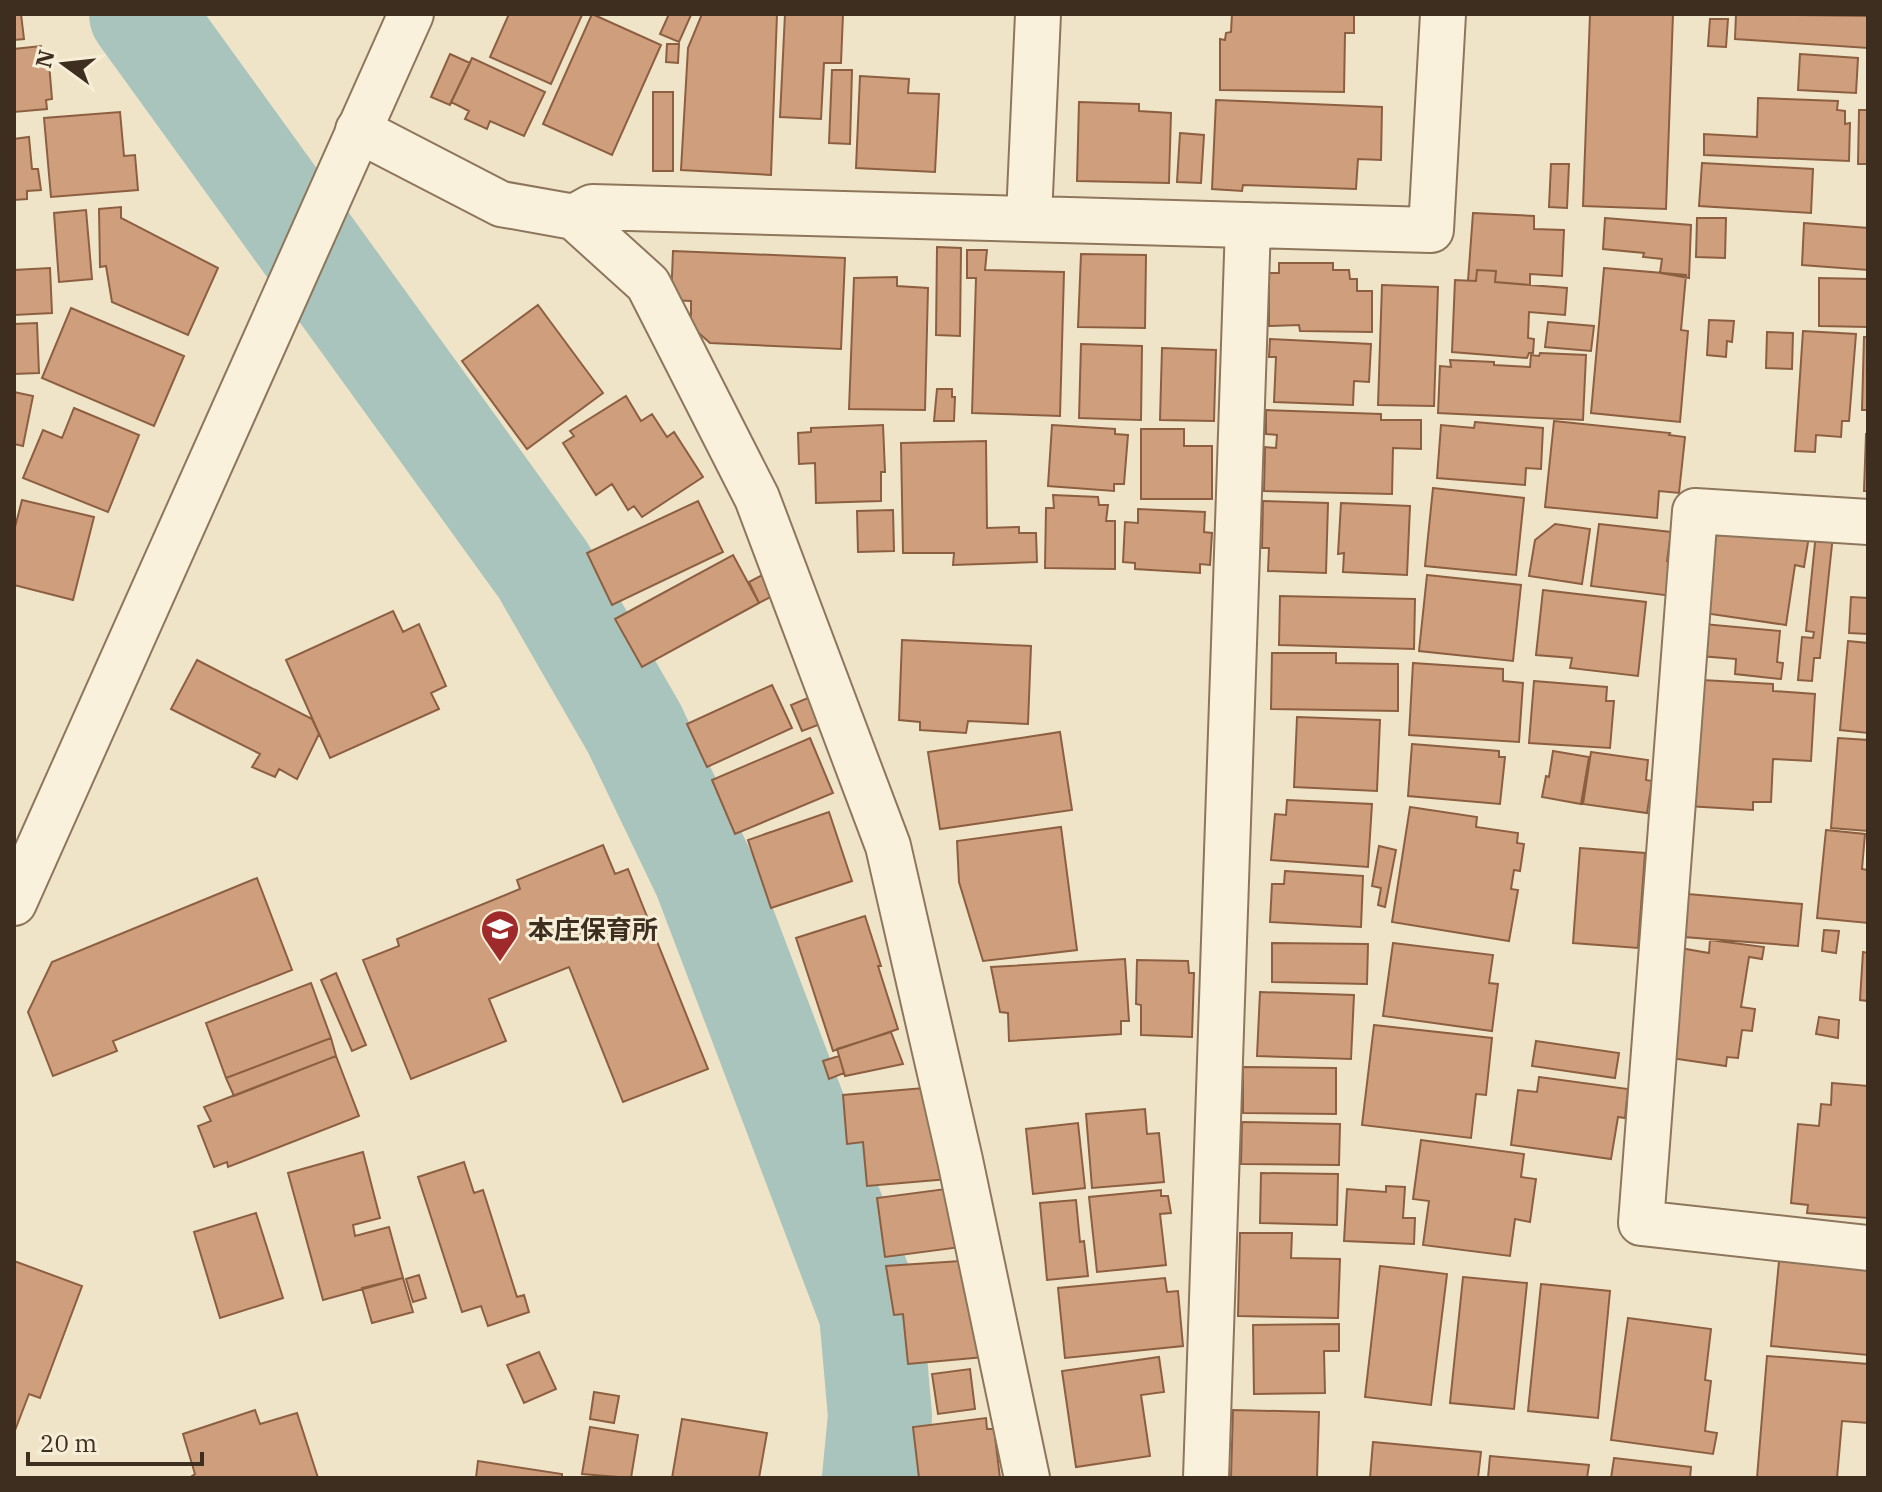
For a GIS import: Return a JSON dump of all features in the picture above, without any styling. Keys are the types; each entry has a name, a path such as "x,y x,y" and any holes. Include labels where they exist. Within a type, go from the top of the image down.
{"street":[{"path":"14,903 411,14"},
{"path":"1029,217 1038,14"},
{"path":"574,217 592,207 1431,230 1443,14"},
{"path":"358,130 501,204 574,217 648,284 757,498 888,846 960,1160 1027,1478"},
{"path":"1206,1478 1248,225"},
{"path":"1868,522 1695,511 1641,1223 1868,1248"}],"building":[{"path":"14,14 21,14 24,39 14,40"},
{"path":"509,14 582,15 551,84 490,57"},
{"path":"592,14 661,45 612,155 543,124"},
{"path":"669,14 691,15 679,42 660,34"},
{"path":"702,14 777,14 771,175 681,170 688,48"},
{"path":"785,14 843,14 841,63 824,63 821,119 780,117"},
{"path":"1232,14 1354,14 1354,33 1345,33 1344,92 1220,90 1220,39 1225,40 1226,33 1231,32"},
{"path":"1590,14 1673,14 1666,209 1583,206"},
{"path":"1736,14 1868,16 1868,48 1735,39"},
{"path":"1710,19 1728,19 1726,47 1708,46"},
{"path":"667,44 679,44 678,63 666,62"},
{"path":"41,46 43,63 49,63 52,99 46,100 47,109 14,112 14,49"},
{"path":"450,54 470,63 450,105 431,97"},
{"path":"1800,54 1858,58 1856,93 1798,90"},
{"path":"472,58 545,92 524,136 490,121 487,129 465,119 469,111 451,102"},
{"path":"832,70 852,70 850,144 829,143"},
{"path":"860,76 909,79 908,93 939,94 935,172 856,168"},
{"path":"653,92 673,92 673,171 653,171"},
{"path":"1758,98 1838,101 1837,110 1845,111 1845,124 1850,123 1849,161 1704,155 1704,134 1757,137"},
{"path":"1216,100 1382,107 1381,160 1358,159 1356,189 1243,185 1242,191 1212,189"},
{"path":"1079,102 1139,104 1139,111 1171,113 1169,183 1077,181"},
{"path":"1859,110 1868,110 1868,164 1858,164"},
{"path":"120,112 124,156 135,155 138,190 51,197 44,118"},
{"path":"1180,133 1204,135 1201,183 1177,182"},
{"path":"29,137 32,169 38,169 41,190 27,191 27,199 14,200 14,139"},
{"path":"1702,163 1813,169 1811,213 1699,206"},
{"path":"1551,164 1569,164 1567,208 1549,207"},
{"path":"121,207 121,218 218,268 188,335 112,302 106,266 100,267 99,209"},
{"path":"86,210 92,279 59,282 54,213"},
{"path":"1473,213 1534,216 1534,229 1564,230 1562,276 1530,274 1530,285 1495,282 1496,271 1477,270 1476,281 1468,281"},
{"path":"1605,218 1691,225 1689,278 1660,273 1662,259 1643,257 1644,253 1603,249"},
{"path":"1697,218 1726,218 1725,258 1696,257"},
{"path":"1804,223 1868,228 1868,270 1802,265"},
{"path":"937,247 961,248 960,336 936,335"},
{"path":"967,250 987,250 985,270 1064,272 1060,416 972,413 976,278 967,278"},
{"path":"673,251 845,258 841,349 710,343 691,326 691,301 671,300"},
{"path":"1081,254 1146,255 1145,328 1078,327"},
{"path":"1279,263 1333,263 1333,270 1349,270 1350,279 1357,279 1357,291 1372,291 1372,332 1300,331 1299,325 1269,326 1269,273 1279,273"},
{"path":"50,268 52,313 14,315 14,270"},
{"path":"1604,268 1686,275 1681,330 1688,331 1680,422 1591,413"},
{"path":"1477,270 1496,271 1495,282 1567,288 1565,315 1529,312 1528,338 1534,339 1533,353 1529,353 1527,358 1452,352 1455,280 1476,281"},
{"path":"897,277 897,286 928,288 925,410 849,409 854,278"},
{"path":"1819,278 1868,279 1868,327 1819,326"},
{"path":"1382,285 1438,287 1434,406 1378,405"},
{"path":"538,305 603,393 527,449 462,361"},
{"path":"71,308 184,356 154,426 42,378"},
{"path":"1709,320 1734,321 1732,342 1727,341 1726,357 1707,355"},
{"path":"1548,322 1594,326 1591,351 1545,347"},
{"path":"37,323 39,373 14,374 14,324"},
{"path":"1803,331 1856,334 1849,421 1842,421 1841,437 1816,435 1815,452 1795,451"},
{"path":"1767,332 1793,333 1792,369 1766,368"},
{"path":"1864,337 1868,337 1868,410 1862,410"},
{"path":"1270,339 1371,344 1369,382 1354,381 1353,405 1274,402 1276,357 1269,357"},
{"path":"1081,344 1142,346 1141,420 1079,418"},
{"path":"1162,348 1216,350 1214,421 1160,420"},
{"path":"1540,353 1586,355 1583,420 1438,413 1440,366 1451,367 1450,360 1530,367 1531,355 1539,356"},
{"path":"937,389 952,389 952,397 955,397 954,421 934,421"},
{"path":"14,392 33,396 23,446 14,444"},
{"path":"626,396 641,421 652,414 667,437 674,432 703,477 642,517 634,506 628,510 612,484 596,495 563,443 574,436 570,431"},
{"path":"74,408 139,435 108,512 23,478 43,430 62,438"},
{"path":"1266,410 1381,414 1381,420 1421,420 1421,449 1393,448 1392,494 1264,491 1265,447 1276,448 1277,435 1266,434"},
{"path":"1554,421 1685,437 1679,493 1659,491 1657,518 1545,507"},
{"path":"1475,422 1543,428 1541,469 1526,468 1525,485 1437,478 1441,425 1474,428"},
{"path":"883,425 885,472 881,472 881,501 816,503 815,463 799,464 798,433 811,432 811,428"},
{"path":"1052,425 1115,429 1115,434 1128,435 1124,484 1114,484 1114,491 1048,486"},
{"path":"1141,429 1184,429 1184,446 1212,446 1212,499 1141,499"},
{"path":"1866,434 1868,491 1864,491"},
{"path":"986,441 987,528 1019,527 1019,533 1036,533 1037,562 953,565 954,553 903,553 901,443"},
{"path":"1433,488 1524,498 1516,575 1425,566"},
{"path":"1053,495 1098,497 1099,505 1108,505 1106,521 1115,521 1115,569 1045,568 1046,508 1054,508"},
{"path":"22,500 94,517 73,600 14,585 14,531"},
{"path":"698,501 723,552 612,605 587,553"},
{"path":"1263,501 1328,503 1326,573 1268,571 1269,548 1262,548"},
{"path":"1341,503 1410,506 1407,575 1343,572 1344,553 1338,554"},
{"path":"1138,509 1205,512 1204,532 1212,533 1210,565 1200,564 1200,573 1135,569 1135,563 1123,562 1125,522 1138,523"},
{"path":"893,510 894,551 858,552 857,511"},
{"path":"1718,522 1809,536 1804,567 1795,565 1786,625 1704,613"},
{"path":"1555,524 1590,529 1582,584 1529,576 1535,540"},
{"path":"1599,524 1671,532 1667,561 1677,562 1672,596 1591,586"},
{"path":"1816,533 1833,535 1820,658 1814,658 1812,681 1798,680 1802,637 1813,638 1814,632 1806,631"},
{"path":"733,555 759,603 642,667 615,619"},
{"path":"781,565 792,586 759,603 749,582"},
{"path":"1427,575 1521,585 1513,661 1419,651"},
{"path":"1543,590 1646,602 1638,676 1570,668 1572,658 1536,655"},
{"path":"1280,596 1415,599 1414,649 1279,645"},
{"path":"1851,597 1868,598 1868,634 1849,633"},
{"path":"393,611 403,632 419,624 446,686 431,693 439,709 330,758 286,660"},
{"path":"1703,624 1780,631 1777,662 1783,663 1781,679 1735,674 1736,659 1700,656"},
{"path":"902,640 1031,646 1028,724 968,721 966,733 920,730 920,722 899,720"},
{"path":"1848,641 1868,643 1868,733 1840,730"},
{"path":"1272,653 1336,653 1336,663 1398,664 1398,711 1271,709"},
{"path":"197,660 312,719 319,734 297,779 279,769 275,777 252,767 260,754 171,709"},
{"path":"1413,663 1503,669 1503,681 1523,683 1519,742 1409,735"},
{"path":"1702,680 1773,684 1773,691 1815,694 1811,761 1773,759 1771,802 1753,802 1753,810 1687,806"},
{"path":"1534,681 1607,687 1606,701 1614,701 1610,748 1529,743"},
{"path":"772,685 792,728 707,767 687,724"},
{"path":"815,695 826,722 802,731 791,705"},
{"path":"1297,717 1380,720 1377,791 1294,787"},
{"path":"1060,732 1072,810 940,829 928,752"},
{"path":"810,738 833,793 735,834 712,780"},
{"path":"1838,738 1868,740 1868,831 1831,828"},
{"path":"1412,744 1499,751 1499,757 1505,757 1500,804 1408,796"},
{"path":"1553,751 1589,757 1581,804 1542,797"},
{"path":"1591,752 1648,760 1646,780 1652,781 1647,813 1583,804"},
{"path":"1287,800 1372,804 1368,867 1271,860 1275,814 1286,815"},
{"path":"1410,807 1477,817 1476,827 1518,833 1517,843 1524,844 1520,871 1514,870 1511,889 1518,890 1509,941 1392,922"},
{"path":"829,812 852,881 771,908 748,840"},
{"path":"1061,827 1077,950 983,961 959,882 957,841"},
{"path":"1826,830 1865,834 1862,869 1868,870 1868,923 1817,918"},
{"path":"603,845 615,874 628,869 708,1069 623,1102 569,967 489,999 506,1041 411,1079 363,960 399,946 397,939 520,889 517,880"},
{"path":"1379,846 1396,850 1385,907 1378,905 1381,888 1372,886"},
{"path":"1580,848 1645,853 1638,948 1573,943"},
{"path":"1285,871 1363,876 1361,927 1270,922 1272,884 1284,884"},
{"path":"257,878 292,970 113,1041 117,1051 53,1076 28,1012 52,962"},
{"path":"1676,893 1802,904 1798,946 1671,936"},
{"path":"865,916 898,1029 833,1051 796,938"},
{"path":"1824,930 1839,931 1836,953 1822,951"},
{"path":"1710,940 1764,947 1762,959 1749,957 1741,1007 1755,1009 1752,1031 1742,1030 1738,1058 1727,1057 1726,1066 1657,1056 1680,948 1709,953"},
{"path":"1272,943 1368,944 1367,984 1272,982"},
{"path":"1393,943 1493,955 1489,983 1498,984 1492,1031 1383,1016"},
{"path":"1863,952 1868,953 1868,1001 1860,1000"},
{"path":"1125,959 1129,1021 1121,1021 1121,1034 1009,1041 1008,1013 1000,1012 991,967"},
{"path":"1137,960 1188,961 1189,973 1194,973 1192,1037 1141,1035 1141,1005 1136,1004"},
{"path":"336,973 366,1045 352,1051 321,980"},
{"path":"311,983 331,1038 226,1078 206,1023"},
{"path":"1260,992 1354,995 1351,1059 1257,1056"},
{"path":"1819,1017 1839,1020 1838,1038 1816,1034"},
{"path":"1374,1025 1492,1038 1486,1095 1476,1094 1471,1138 1362,1125"},
{"path":"891,1032 903,1064 845,1076 837,1049"},
{"path":"331,1038 336,1056 234,1096 226,1078"},
{"path":"1536,1041 1619,1053 1615,1078 1532,1066"},
{"path":"336,1056 359,1116 228,1167 227,1162 214,1167 198,1126 211,1121 204,1107"},
{"path":"839,1056 844,1073 829,1079 823,1061"},
{"path":"1243,1067 1336,1068 1336,1114 1243,1113"},
{"path":"1539,1077 1628,1089 1625,1118 1618,1117 1611,1159 1511,1145 1518,1090 1537,1092"},
{"path":"1832,1083 1868,1086 1868,1218 1807,1213 1808,1205 1791,1203 1798,1124 1819,1126 1821,1104 1831,1105"},
{"path":"947,1086 960,1178 867,1186 863,1142 847,1144 843,1095"},
{"path":"1145,1109 1147,1134 1159,1133 1164,1182 1092,1188 1086,1114"},
{"path":"1242,1122 1340,1124 1339,1165 1241,1164"},
{"path":"1078,1123 1085,1188 1033,1194 1026,1129"},
{"path":"1421,1140 1524,1154 1521,1177 1536,1179 1530,1222 1515,1219 1510,1256 1423,1245 1429,1201 1413,1199"},
{"path":"363,1152 380,1218 353,1225 355,1236 389,1227 403,1278 323,1300 288,1173"},
{"path":"464,1162 474,1193 483,1190 517,1297 524,1295 529,1312 488,1326 481,1306 462,1312 418,1177"},
{"path":"1261,1173 1338,1174 1337,1225 1260,1223"},
{"path":"1386,1186 1405,1187 1403,1218 1415,1218 1414,1244 1344,1241 1347,1189 1386,1192"},
{"path":"953,1188 961,1247 885,1257 877,1198"},
{"path":"1161,1190 1161,1196 1168,1196 1171,1213 1160,1214 1166,1265 1097,1272 1089,1197"},
{"path":"1076,1200 1080,1242 1084,1241 1088,1276 1047,1280 1040,1203"},
{"path":"256,1213 283,1298 220,1318 194,1232"},
{"path":"1240,1233 1292,1233 1291,1258 1340,1259 1338,1318 1238,1316"},
{"path":"975,1260 984,1357 908,1364 903,1314 894,1315 886,1266"},
{"path":"14,1261 82,1286 40,1398 29,1394 14,1433"},
{"path":"1779,1261 1868,1269 1868,1355 1771,1346"},
{"path":"1380,1266 1447,1274 1431,1405 1365,1397"},
{"path":"419,1275 426,1298 413,1302 406,1279"},
{"path":"1463,1277 1527,1283 1514,1409 1450,1403"},
{"path":"403,1278 413,1312 372,1323 362,1288"},
{"path":"1165,1278 1167,1292 1178,1291 1183,1346 1065,1358 1058,1288"},
{"path":"1541,1284 1610,1291 1598,1418 1528,1411"},
{"path":"1628,1318 1711,1329 1705,1380 1711,1381 1705,1431 1717,1433 1713,1454 1611,1440"},
{"path":"1339,1324 1339,1351 1324,1351 1325,1393 1254,1394 1253,1325"},
{"path":"539,1352 556,1389 524,1403 507,1365"},
{"path":"1767,1356 1868,1364 1868,1423 1842,1421 1837,1478 1757,1478"},
{"path":"1159,1357 1164,1392 1141,1395 1150,1456 1076,1467 1062,1371"},
{"path":"970,1369 975,1409 938,1414 932,1374"},
{"path":"594,1392 619,1396 614,1423 590,1419"},
{"path":"255,1410 260,1424 297,1413 318,1478 189,1478 195,1474 183,1434"},
{"path":"1233,1410 1319,1412 1317,1478 1231,1478"},
{"path":"986,1418 987,1429 994,1429 1000,1478 919,1478 913,1427"},
{"path":"682,1419 767,1433 759,1478 672,1478"},
{"path":"590,1427 638,1435 631,1478 582,1474"},
{"path":"1373,1442 1481,1452 1478,1478 1370,1478"},
{"path":"1490,1456 1589,1465 1587,1478 1488,1478"},
{"path":"1614,1458 1691,1467 1690,1478 1611,1478"},
{"path":"478,1461 562,1474 562,1478 476,1478"}],"waterway":[{"path":"141,14 543,570 634,728 705,876 871,1313 880,1416 874,1478"}],"place":[{"name":"本庄保育所","path":"500,963"}]}
